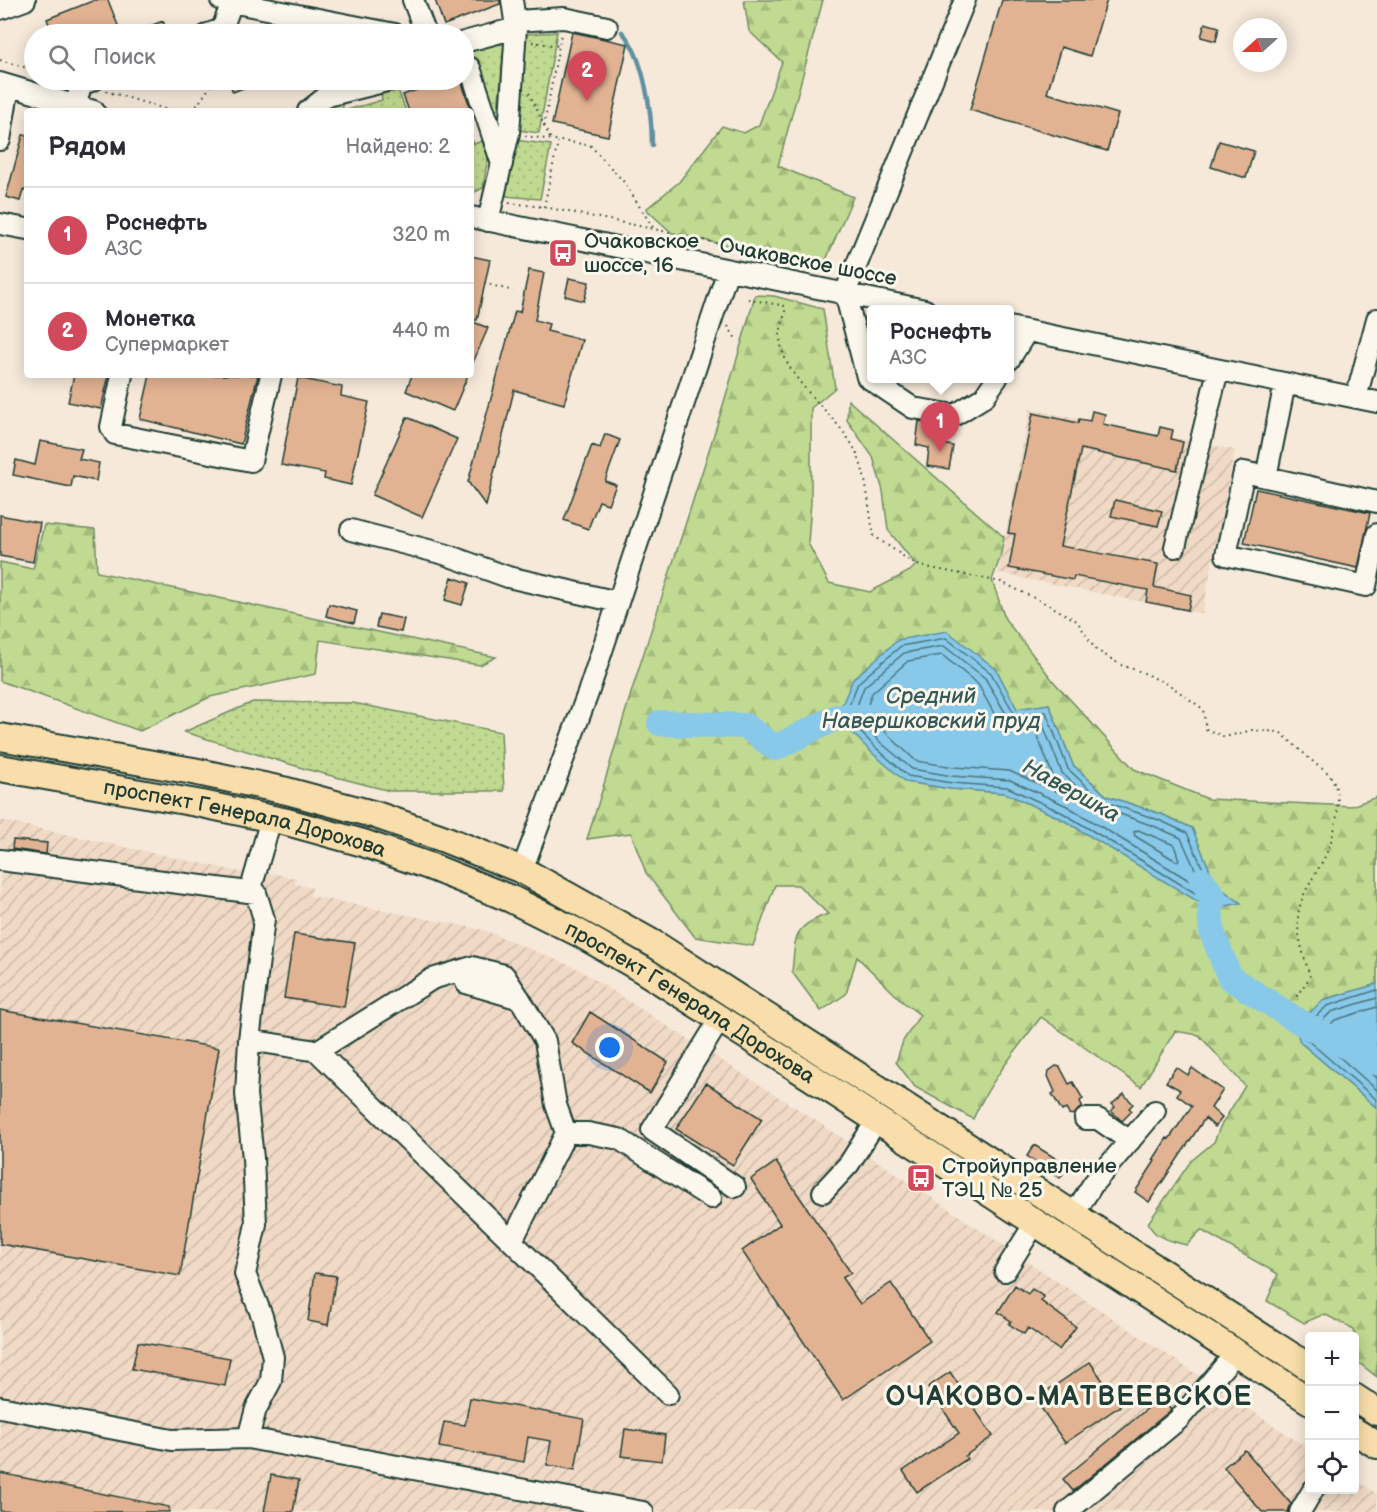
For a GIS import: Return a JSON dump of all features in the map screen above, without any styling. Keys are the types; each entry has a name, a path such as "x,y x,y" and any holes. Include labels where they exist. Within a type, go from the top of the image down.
{"main road":[{"name":"проспект Генерала Дорохова","path":"0,737 194,771 287,791 376,815 522,870 656,945 1305,1365"},
{"name":"проспект Генерала Дорохова","path":"0,768 202,804 270,819 363,843 511,899 579,933 643,970 1305,1398"},
{"path":"1359,1400 1377,1412"},
{"path":"1359,1434 1377,1445"}],"street":[{"path":"0,9 25,0"},
{"path":"413,0 422,24"},
{"path":"484,213 502,164 509,133 516,29 512,0"},
{"path":"867,377 845,293 965,0"},
{"path":"223,24 230,1 345,24"},
{"path":"474,40 564,18 607,27"},
{"path":"474,80 502,164"},
{"path":"0,140 4,85 84,108 87,90"},
{"path":"312,108 327,96 351,90"},
{"name":"Очаковское шоссе","path":"484,213 728,270 905,305"},
{"path":"0,224 24,228"},
{"path":"522,870 588,693 728,270"},
{"path":"1356,398 1377,319"},
{"path":"1018,329 1377,402"},
{"path":"1175,547 1218,370"},
{"path":"121,378 111,428 115,434 251,461 270,378"},
{"path":"876,383 914,408 955,415 984,397 994,383"},
{"path":"1266,477 1284,383"},
{"path":"1377,502 1244,472 1226,555 1366,586 1377,534"},
{"path":"351,530 444,554 508,577 618,602"},
{"path":"250,892 270,819"},
{"path":"0,860 256,893 264,919 249,1040 246,1094 253,1158 256,1224 245,1274 262,1316 273,1357 271,1380 256,1409 248,1438"},
{"path":"317,1051 432,978 472,967 504,975 545,1041 556,1105 566,1133 512,1241"},
{"path":"466,983 520,999"},
{"path":"720,1019 652,1130 735,1187"},
{"path":"249,1040 317,1051 668,1394"},
{"path":"1074,1215 1093,1184 1155,1111"},
{"path":"1085,1119 1098,1119 1130,1141"},
{"path":"823,1192 849,1164 877,1120"},
{"path":"566,1133 588,1133 619,1139 711,1198"},
{"path":"1005,1271 1035,1223"},
{"path":"1066,1512 1179,1419 1235,1354"},
{"path":"0,1407 172,1440 248,1438 643,1512"},
{"path":"1300,1512 1311,1494"}],"path":[{"path":"544,126 564,18"},
{"path":"516,29 559,46"},
{"path":"0,60 24,67"},
{"path":"527,88 551,140"},
{"path":"111,90 163,108"},
{"path":"195,108 208,90"},
{"path":"533,137 590,146 622,181 654,229"},
{"path":"544,207 558,141"},
{"path":"484,213 544,207 654,229 853,274"},
{"path":"484,283 513,291"},
{"path":"748,299 785,306 786,315 780,336 787,363 798,382 833,418 856,451 866,483 874,536 916,565 1001,582 1049,605 1077,621 1095,649 1121,665 1171,686 1203,709 1206,729 1225,738 1252,730 1280,732 1318,767 1326,770 1336,785 1338,805 1328,851 1306,891 1298,917 1301,947 1310,977 1294,1000"}],"shaded area":[{"path":"1030,409 1088,421 1091,411 1106,414 1104,424 1235,450 1202,614 998,573"},
{"path":"0,820 259,876 271,873 296,878 295,884 312,888 310,896 484,930 578,969 818,1122 1305,1446 1305,1494 1359,1494 1359,1482 1377,1494 1377,1512 0,1512"}],"green space":[{"path":"744,0 823,0 778,166 853,197 823,267 672,233 646,209 679,182 722,126 744,133 759,125 782,62 749,31"},
{"path":"557,32 539,133 518,130 526,34"},
{"path":"505,40 498,109 493,113 474,77 474,47"},
{"path":"398,90 405,108 354,108 382,100 381,92"},
{"path":"341,101 343,108 324,108"},
{"path":"515,140 551,145 540,199 505,196"},
{"path":"482,141 488,157 483,188 475,192 474,144"},
{"path":"755,295 774,296 823,309 835,388 811,408 811,502 808,543 829,583 870,592 910,571 916,565 888,530 883,491 873,457 847,420 848,400 1004,537 992,580 1005,619 1054,682 1134,769 1208,799 1351,806 1377,797 1377,984 1323,1000 1300,1042 1377,1108 1377,1377 1359,1363 1359,1332 1354,1332 1354,1329 1324,1314 1304,1323 1267,1301 1278,1274 1201,1230 1187,1245 1159,1236 1148,1223 1191,1161 1214,1142 1220,1127 1245,1086 1199,1035 1175,1031 1141,1087 1041,1017 995,1079 973,1119 915,1087 896,1062 903,1041 920,1015 903,1002 857,957 846,994 821,1011 792,972 795,942 801,929 828,914 798,885 775,885 753,946 695,937 646,873 631,833 587,839 714,435","holes":["996,669 1017,709 1049,704 1073,765 1107,796 1161,814 1192,828 1216,885 1241,903 1128,857 1060,818 1005,793 951,789 906,782"]},
{"path":"44,525 95,530 97,572 496,657 480,665 320,640 316,674 210,697 140,731 0,681 0,562 33,569"},
{"path":"253,702 353,703 501,732 504,791 390,791 309,770 184,732"}],"water":[{"name":"Средний Навершковский пруд","path":"947,631 996,669 1017,709 1049,704 1073,765 1107,796 1161,814 1192,828 1216,885 1241,903 1210,909 1060,818 1005,793 951,789 906,782 871,752 837,717 853,679 898,640"},
{"path":"1377,984 1377,1108 1300,1042 1295,1027 1323,1000"}],"building":[{"path":"95,0 108,0 117,24 49,24 47,19"},
{"path":"435,0 500,0 500,4 444,24"},
{"path":"1002,0 1107,0 1090,56 1061,47 1047,93 1118,114 1107,151 970,110"},
{"path":"1205,23 1219,27 1216,41 1201,37"},
{"path":"572,32 628,44 608,136 552,124"},
{"path":"417,90 464,90 470,107 408,108 403,95"},
{"path":"24,135 24,190 20,201 6,197"},
{"path":"1219,141 1254,151 1246,178 1211,167"},
{"path":"474,257 490,260 477,320 474,320"},
{"path":"529,270 544,273 535,320 549,324 547,331 582,340 564,404 514,390 486,506 468,482 515,311 520,312"},
{"path":"569,278 589,282 584,301 565,296"},
{"path":"474,322 488,328 474,360"},
{"path":"73,378 108,378 101,409 68,402"},
{"path":"149,378 257,378 241,444 140,419"},
{"path":"298,378 342,387 341,396 369,402 351,485 324,479 325,473 281,465"},
{"path":"411,378 467,378 453,411 406,391"},
{"path":"1092,411 1105,414 1103,424 1158,436 1160,427 1173,430 1171,439 1183,442 1177,470 1081,449 1060,546 1158,564 1154,587 1191,595 1188,610 1146,602 1148,590 1074,576 1073,580 1009,568 1015,534 1008,533 1033,413 1078,423 1079,419 1090,421"},
{"path":"407,417 457,439 422,517 372,495"},
{"path":"919,421 940,425 937,443 953,446 949,469 927,466 929,448 916,445"},
{"path":"605,434 620,440 605,481 616,485 608,504 599,501 588,529 564,520 592,445 600,448"},
{"path":"40,441 82,449 79,459 99,463 96,481 73,476 71,487 13,475 16,460 35,465"},
{"path":"1256,489 1370,513 1358,568 1244,543"},
{"path":"1115,500 1162,511 1158,526 1111,516"},
{"path":"0,515 40,523 33,562 0,556"},
{"path":"452,577 469,583 462,605 445,600"},
{"path":"329,604 357,611 354,623 326,616"},
{"path":"379,614 404,619 401,632 376,627"},
{"path":"13,840 47,843 46,854 12,849"},
{"path":"294,934 355,943 344,1007 284,998"},
{"path":"0,1010 219,1048 180,1276 0,1244"},
{"path":"590,1012 668,1062 650,1093 572,1043"},
{"path":"1056,1066 1060,1067 1069,1084 1073,1082 1083,1099 1080,1101 1083,1108 1074,1115 1069,1114 1066,1109 1062,1111 1052,1094 1055,1092 1048,1076 1049,1071"},
{"path":"1176,1067 1188,1075 1192,1068 1223,1090 1211,1108 1222,1118 1215,1127 1205,1118 1149,1202 1135,1192 1167,1138 1169,1139 1192,1106 1177,1095 1180,1090 1166,1082"},
{"path":"706,1083 762,1119 733,1165 676,1129"},
{"path":"1124,1094 1133,1104 1129,1108 1132,1111 1122,1121 1111,1111 1115,1107 1112,1104"},
{"path":"1034,1145 1068,1166 1060,1178 1027,1156"},
{"path":"776,1162 851,1273 842,1278 860,1304 891,1283 930,1341 843,1400 742,1251 780,1224 751,1179"},
{"path":"315,1273 336,1276 328,1325 308,1321"},
{"path":"1015,1285 1028,1294 1032,1289 1044,1297 1041,1301 1076,1327 1059,1350 1028,1328 1024,1334 1009,1324 1011,1321 998,1312"},
{"path":"138,1342 230,1358 225,1386 132,1369"},
{"path":"1090,1362 1120,1406 1065,1443 1035,1399"},
{"path":"950,1372 993,1436 965,1456 967,1459 917,1492 903,1471 959,1433 928,1387"},
{"path":"1161,1397 1171,1410 1073,1491 1063,1479"},
{"path":"470,1398 584,1419 575,1470 547,1465 551,1441 528,1437 524,1462 439,1447 444,1422 465,1425"},
{"path":"625,1429 665,1435 662,1461 621,1456"},
{"path":"1245,1450 1291,1504 1288,1512 1262,1512 1224,1467"},
{"path":"0,1473 169,1507 169,1512 0,1511"},
{"path":"271,1475 299,1480 293,1512 264,1512"}],"waterway":[{"path":"622,32 630,42 641,69 648,101 652,145"},
{"name":"Навершка","path":"660,723 746,726 775,748 837,717 872,717"},
{"name":"Навершка","path":"1202,880 1214,898 1210,909 1212,932 1230,978 1300,1022 1377,1062"}],"place":[{"name":"Монетка","path":"587,101"},
{"name":"Очаковское шоссе, 16","path":"563,253"},
{"name":"Роснефть","path":"940,452"},
{"name":"Стройуправление ТЭЦ № 25","path":"921,1178"}],"district":[{"name":"ОЧАКОВО-МАТВЕЕВСКОЕ","path":"1069,1397"}]}
